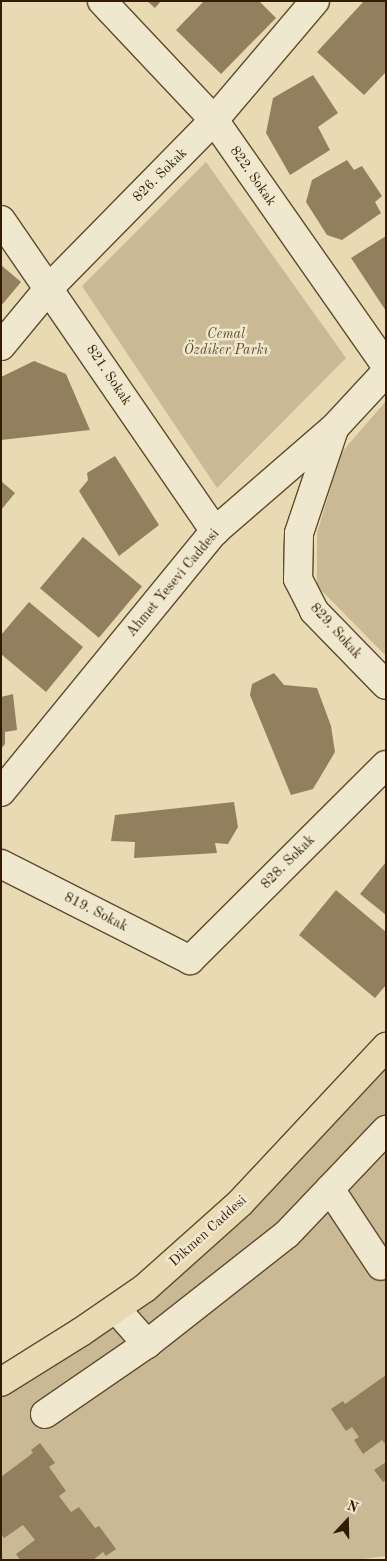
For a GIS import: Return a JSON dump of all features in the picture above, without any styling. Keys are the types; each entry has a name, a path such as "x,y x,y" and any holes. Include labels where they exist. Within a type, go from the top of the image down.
{"main road":[{"name":"Dikmen Caddesi","path":"1,1382 116,1309 145,1288 240,1203 386,1047"}],"street":[{"name":"822. Sokak","path":"102,1 214,120 386,366"},
{"name":"826. Sokak","path":"1,346 49,288 214,120 315,1"},
{"name":"821. Sokak","path":"1,220 215,531"},
{"name":"Ahmet Yesevi Caddesi","path":"1,792 215,531 334,427 386,372"},
{"name":"829. Sokak","path":"334,427 299,533 298,579 314,611 386,685"},
{"name":"828. Sokak","path":"190,960 386,765"},
{"name":"819. Sokak","path":"1,864 190,960"},
{"path":"45,1414 147,1344 287,1234 386,1130"},
{"path":"330,1189 380,1266"},
{"path":"116,1309 147,1344"}],"green space":[{"name":"Cemal Özdiker Parkı","path":"206,162 346,358 217,488 82,286"},
{"path":"386,401 386,656 317,586 317,533 341,453"},
{"path":"386,1047 386,1556 355,1560 1,1560 1,1382 116,1309"}],"building":[{"path":"147,1 161,1 155,8"},
{"path":"204,1 259,1 276,18 221,74 176,30"},
{"path":"364,1 386,1 386,72 364,95 317,52"},
{"path":"313,75 338,113 318,127 330,150 290,175 266,133 273,98"},
{"path":"347,160 354,170 362,166 382,196 375,202 381,213 342,240 327,235 306,202 312,180"},
{"path":"386,236 386,311 351,258"},
{"path":"1,265 21,282 1,306"},
{"path":"34,361 66,374 90,430 1,440 1,377"},
{"path":"115,456 159,525 119,556 79,491 88,480 87,473"},
{"path":"1,481 15,493 1,510"},
{"path":"83,537 142,586 99,638 40,588"},
{"path":"29,602 83,647 46,692 1,654 1,635"},
{"path":"274,673 284,685 317,688 331,726 335,752 313,789 291,795 250,695 252,684"},
{"path":"13,694 17,730 5,732 5,744 1,749 1,697"},
{"path":"234,802 238,827 228,844 215,843 217,853 134,858 135,842 111,841 115,815"},
{"path":"386,862 386,915 360,894"},
{"path":"336,890 386,932 386,985 375,998 299,935"},
{"path":"386,1375 386,1445 382,1440 363,1454 354,1440 359,1437 352,1427 346,1431 331,1409 343,1401 345,1404"},
{"path":"40,1443 55,1463 49,1467 66,1491 59,1496 71,1512 79,1507 95,1528 99,1526 116,1549 106,1556 103,1552 93,1560 20,1560 16,1554 35,1540 23,1525 4,1538 1,1534 1,1477 33,1453 31,1450"},
{"path":"386,1462 386,1480 383,1482 374,1470"}]}
